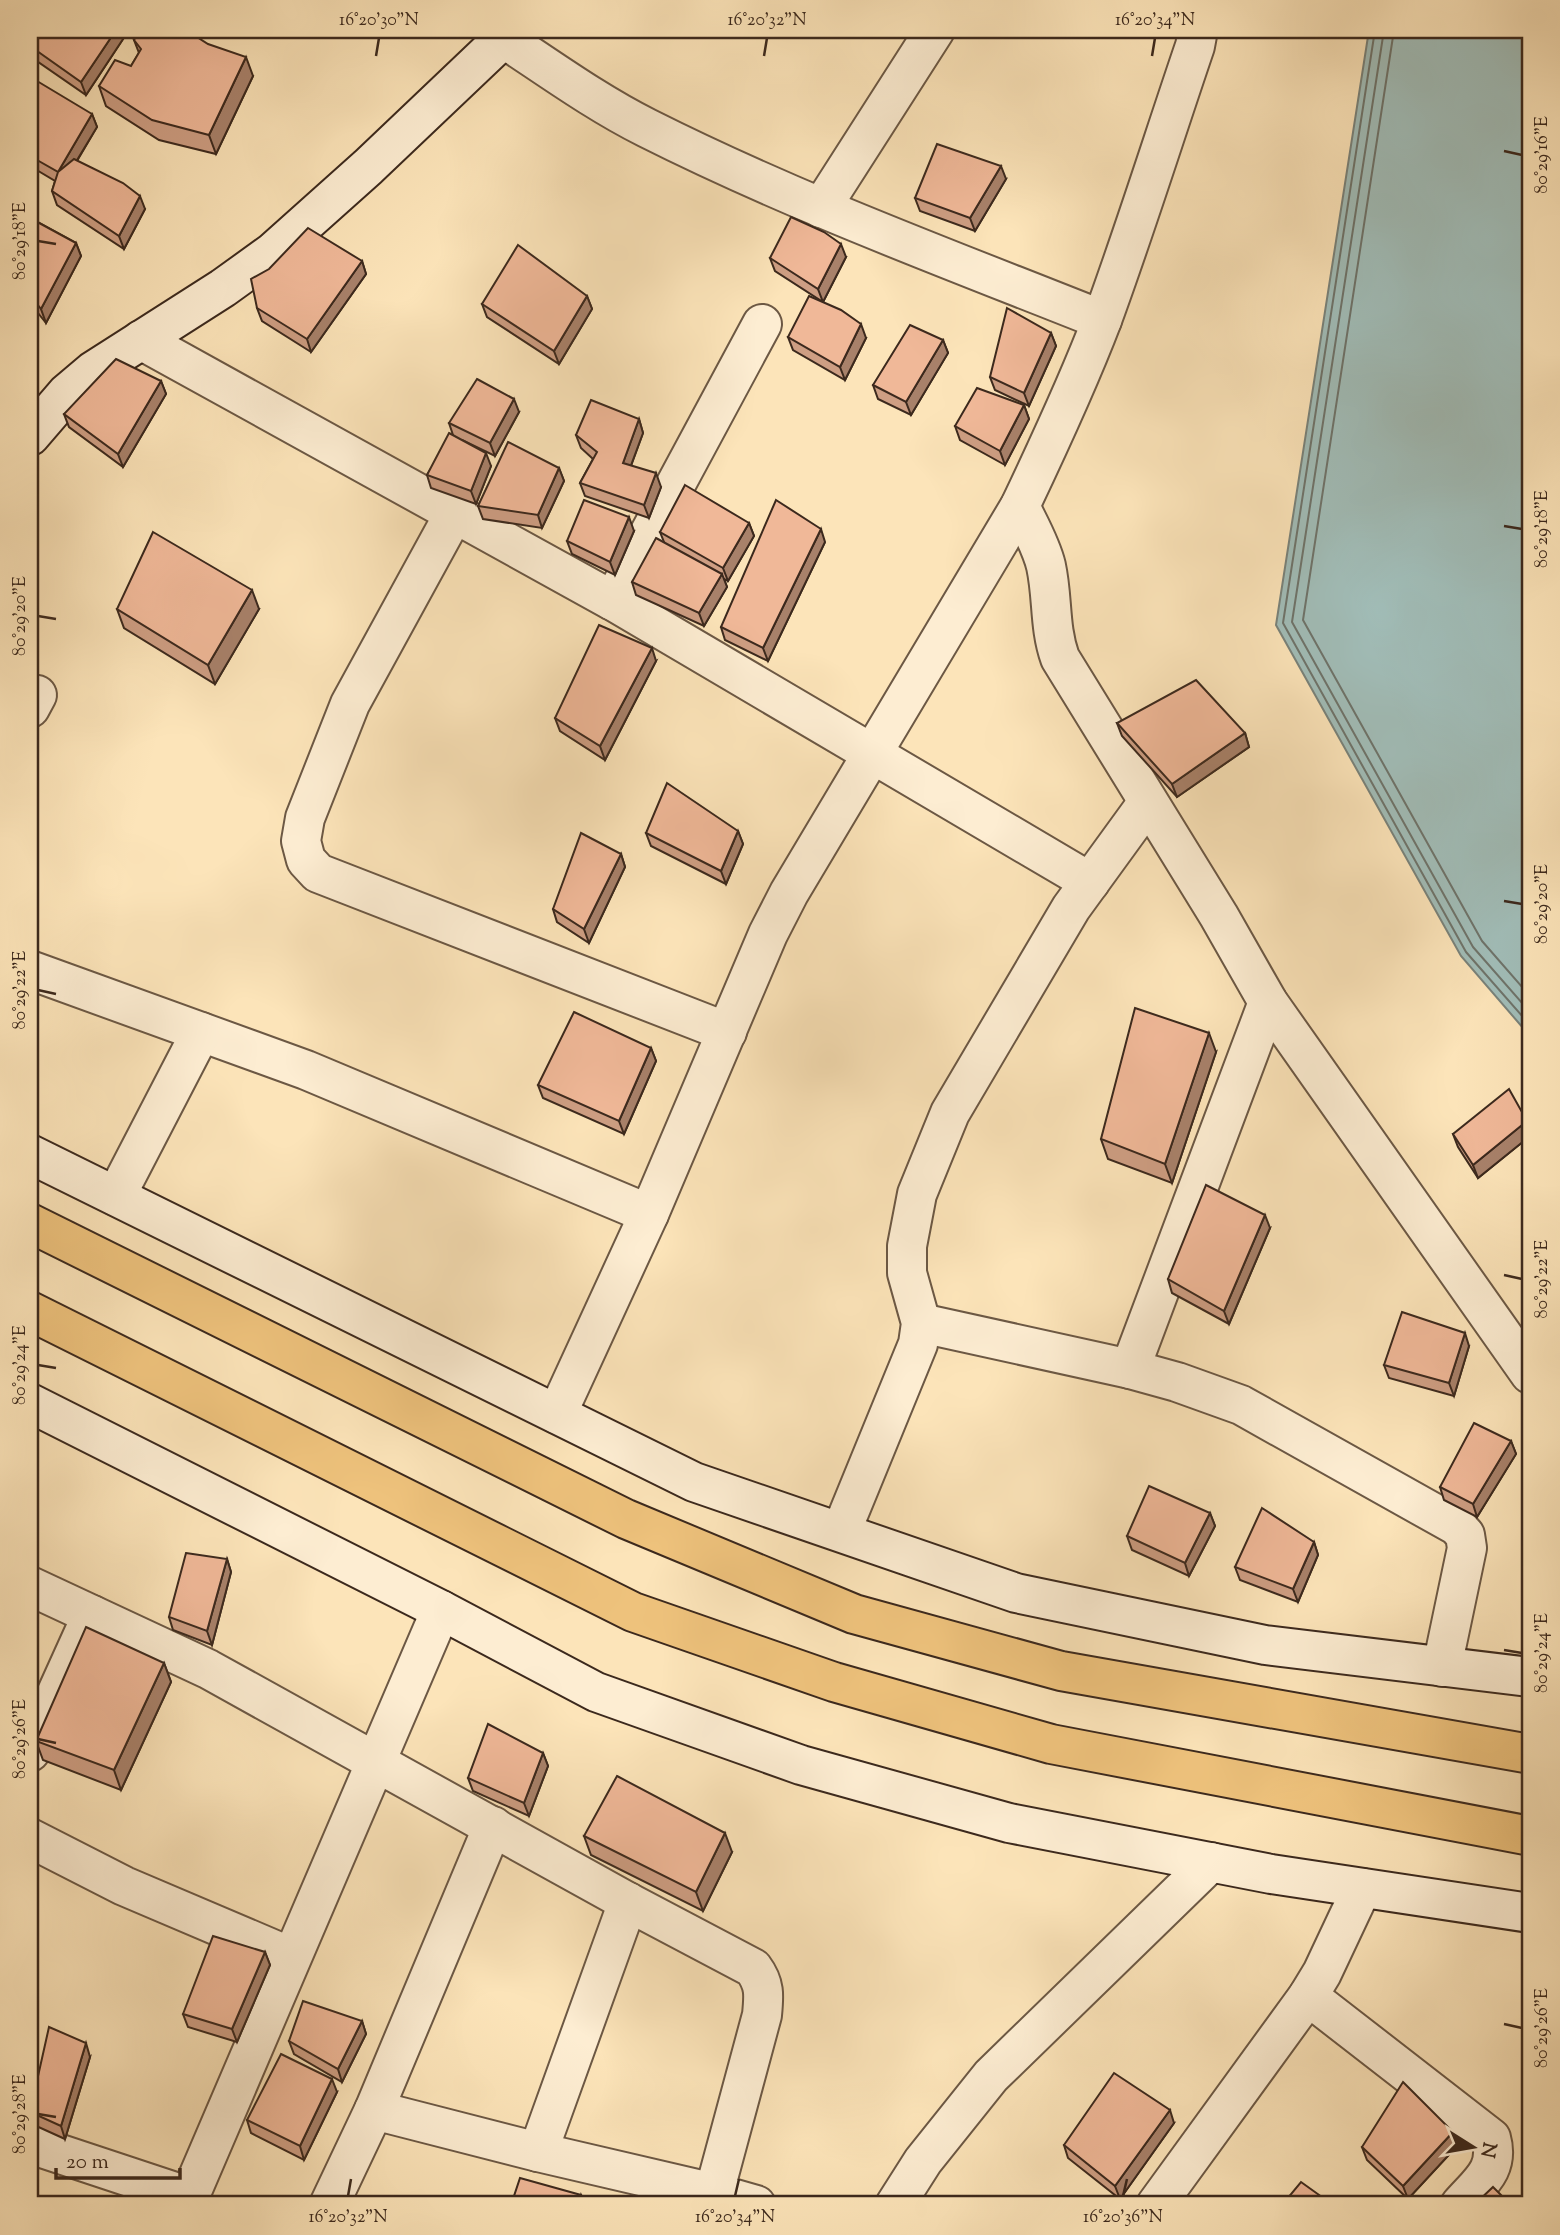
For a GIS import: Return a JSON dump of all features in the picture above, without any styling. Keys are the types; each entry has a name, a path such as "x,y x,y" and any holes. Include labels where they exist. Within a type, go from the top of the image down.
{"highway":[{"path":"30,1223 626,1519 854,1614 1061,1671 1530,1754"},
{"path":"30,1311 633,1612 834,1682 1051,1744 1530,1836"}],"street":[{"path":"821,208 935,30"},
{"path":"557,1414 649,1214 768,934 871,753 1020,506 1076,385 1102,320 1195,46 1198,30"},
{"path":"30,436 67,393 93,371 223,288 273,252 368,167 507,34 604,104 646,128 821,208 1102,320"},
{"path":"613,601 762,324"},
{"path":"141,340 613,601 1090,882"},
{"path":"1020,506 1046,565 1051,624 1060,659 1219,916 1268,1002 1530,1374"},
{"path":"454,514 351,704 305,818 301,841 306,860 318,873 727,1032"},
{"path":"841,1532 918,1344 921,1323 907,1273 906,1246 917,1194 950,1113 1071,908 1149,802"},
{"path":"30,970 306,1070 649,1214"},
{"path":"1130,1369 1268,1002"},
{"path":"116,1196 201,1032"},
{"path":"30,1154 694,1482 1016,1593 1265,1645 1530,1677"},
{"path":"921,1323 1130,1369 1177,1382 1241,1405 1457,1526 1465,1535 1467,1548 1442,1667"},
{"path":"30,1403 440,1609 596,1692 802,1765 1009,1823 1211,1863 1530,1913"},
{"path":"30,1586 208,1669 628,1902 753,1968 765,1990 762,2014 714,2193"},
{"path":"30,2144 188,2201 440,1609"},
{"path":"30,1752 92,1615"},
{"path":"329,2205 374,2110 493,1826"},
{"path":"30,1838 124,1886 291,1957"},
{"path":"895,2205 923,2161 991,2076 1211,1863"},
{"path":"1156,2205 1308,1996 1322,1973 1362,1888"},
{"path":"538,2152 628,1902"},
{"path":"1308,1996 1491,2138 1494,2160 1487,2174 1460,2205"},
{"path":"374,2110 756,2205"}],"water":[{"path":"1369,30 1530,30 1530,1036 1461,956 1276,625"}],"building":[{"path":"40,30 116,30 81,82 30,46"},
{"path":"140,30 186,30 208,44 246,57 209,135 152,120 99,86 115,60 131,66 141,49 134,40"},
{"path":"37,81 92,114 58,172 30,156 30,118"},
{"path":"937,144 1001,166 970,218 915,198"},
{"path":"74,159 123,183 140,196 119,236 52,191 58,172"},
{"path":"791,217 824,232 841,244 818,289 770,258"},
{"path":"30,218 76,243 41,309 30,295"},
{"path":"308,228 362,261 307,339 257,308 251,279 269,269"},
{"path":"518,245 587,296 554,351 482,304"},
{"path":"809,296 841,310 861,324 840,367 788,337"},
{"path":"1007,308 1051,333 1024,393 990,377"},
{"path":"910,325 943,340 906,402 873,385"},
{"path":"116,359 161,381 118,454 64,414"},
{"path":"477,379 514,399 490,443 449,423"},
{"path":"977,388 1024,405 1000,451 955,426"},
{"path":"591,400 639,419 623,463 656,473 644,505 580,483 597,452 576,435"},
{"path":"449,433 486,453 471,491 427,475"},
{"path":"508,442 559,468 538,515 478,506"},
{"path":"685,485 749,523 723,568 660,532"},
{"path":"584,500 629,517 610,562 567,541"},
{"path":"776,500 821,529 763,648 721,627"},
{"path":"153,532 252,590 208,665 117,609"},
{"path":"656,538 722,574 699,613 632,582"},
{"path":"599,625 652,648 600,746 555,718"},
{"path":"1196,680 1245,733 1172,784 1117,723"},
{"path":"667,783 738,831 721,871 646,833"},
{"path":"581,833 621,854 584,929 553,909"},
{"path":"1135,1008 1209,1033 1165,1164 1101,1139"},
{"path":"574,1012 651,1048 619,1121 538,1085"},
{"path":"1509,1089 1527,1121 1473,1165 1453,1134"},
{"path":"1206,1185 1265,1215 1224,1311 1168,1279"},
{"path":"1402,1312 1465,1333 1449,1383 1384,1365"},
{"path":"1474,1423 1511,1441 1473,1504 1440,1487"},
{"path":"1149,1486 1210,1513 1185,1563 1127,1536"},
{"path":"1262,1508 1314,1542 1293,1589 1235,1567"},
{"path":"186,1553 227,1559 207,1631 169,1617"},
{"path":"86,1627 164,1663 114,1770 36,1741"},
{"path":"488,1724 543,1753 524,1803 468,1778"},
{"path":"617,1776 725,1833 696,1892 584,1836"},
{"path":"213,1936 265,1952 232,2029 183,2014"},
{"path":"303,2001 362,2021 338,2069 289,2041"},
{"path":"49,2027 86,2043 61,2126 30,2112"},
{"path":"281,2054 332,2079 300,2146 247,2120"},
{"path":"1114,2073 1170,2110 1115,2186 1064,2145"},
{"path":"1403,2082 1453,2132 1403,2186 1362,2147"},
{"path":"520,2178 581,2195 578,2205 511,2205"},
{"path":"1301,2182 1333,2205 1282,2205"},
{"path":"1493,2187 1511,2205 1474,2205"}]}
